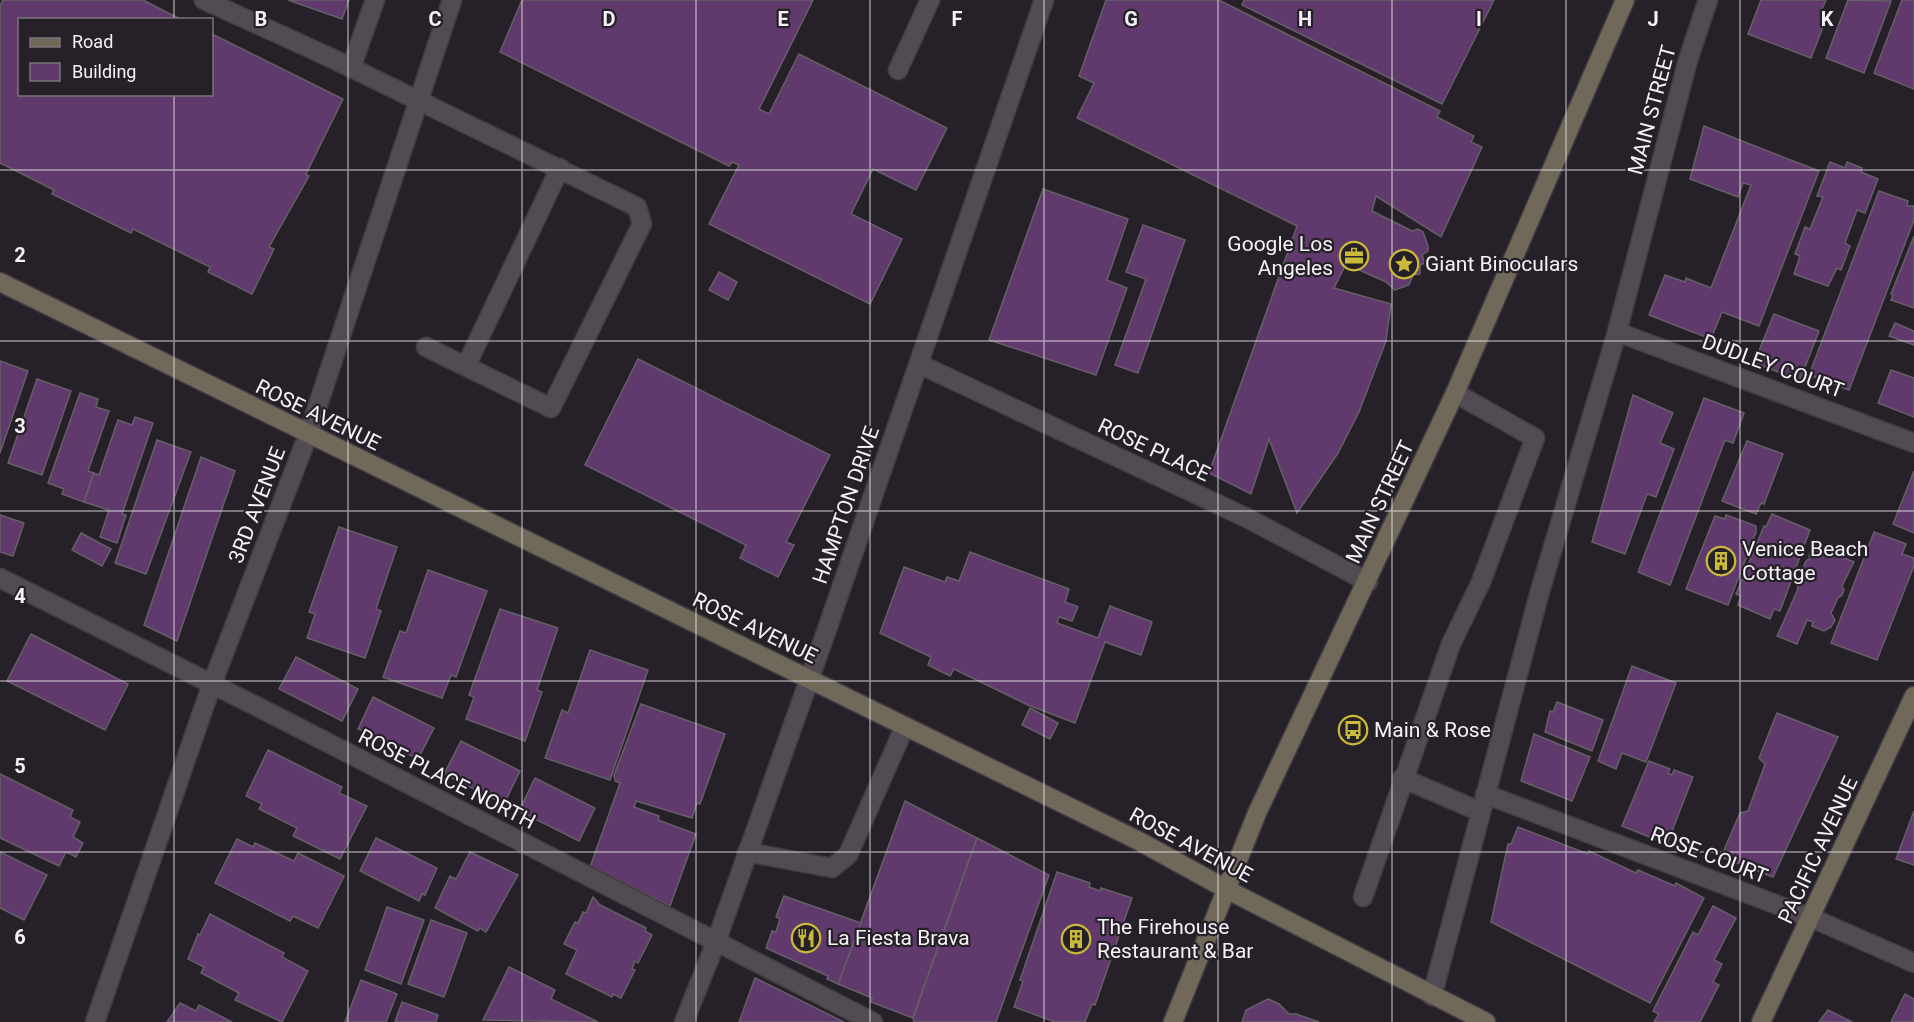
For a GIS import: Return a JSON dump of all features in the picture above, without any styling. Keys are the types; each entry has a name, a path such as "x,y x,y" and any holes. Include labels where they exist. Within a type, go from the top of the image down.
{"street":[{"path":"204,0 351,68 637,207 642,224 551,408 426,346"},
{"path":"351,68 375,0"},
{"name":"3RD AVENUE","path":"94,1022 212,684 308,435 417,100 452,0"},
{"path":"898,70 930,0"},
{"name":"HAMPTON DRIVE","path":"684,1022 716,942 1044,0"},
{"name":"MAIN STREET","path":"1173,1022 1257,813 1368,582 1455,393 1625,0"},
{"name":"MAIN STREET","path":"1432,996 1540,591 1617,332 1688,60 1708,0"},
{"path":"466,366 560,168"},
{"name":"ROSE AVENUE","path":"0,282 1139,841 1226,889 1486,1022"},
{"name":"DUDLEY COURT","path":"1617,332 1914,442"},
{"name":"ROSE PLACE","path":"919,364 1247,518 1368,582"},
{"path":"1363,897 1402,778 1451,644 1481,582 1535,438 1455,393"},
{"name":"ROSE PLACE NORTH","path":"0,578 873,1022"},
{"name":"PACIFIC AVENUE","path":"1761,1022 1812,918 1914,696"},
{"path":"747,852 832,868 848,855 905,726"},
{"name":"ROSE COURT","path":"1402,778 1483,803 1812,918 1914,963"}],"building":[{"path":"3,0 143,0 178,18 18,18 18,96 213,96 213,34 343,99 306,174 309,176 269,247 274,249 252,294 208,272 210,267 133,229 131,233 52,194 54,190 0,163 0,6"},
{"path":"288,0 349,0 342,19"},
{"path":"522,0 813,0 759,109 769,114 799,54 947,128 916,190 873,169 851,214 902,239 870,304 709,224 739,165 732,162 729,166 500,52"},
{"name":"Google Los Angeles","path":"1106,0 1219,0 1440,111 1437,117 1474,136 1471,142 1482,147 1441,237 1376,196 1372,211 1412,231 1418,229 1423,232 1428,251 1422,255 1425,263 1420,265 1420,274 1413,275 1409,285 1395,290 1386,282 1346,264 1334,288 1391,304 1386,341 1359,412 1338,453 1297,513 1269,439 1251,494 1209,473 1297,226 1077,118 1094,83 1079,76"},
{"path":"1244,0 1494,0 1442,104 1242,5"},
{"path":"1761,0 1826,0 1821,11 1828,14 1811,58 1748,34"},
{"path":"1848,0 1891,1 1864,73 1826,58"},
{"path":"1902,0 1914,0 1914,89 1874,73"},
{"path":"1704,126 1819,171 1759,326 1722,312 1711,339 1649,315 1665,275 1685,282 1686,278 1711,288 1751,185 1743,183 1738,197 1690,179"},
{"path":"1830,162 1845,168 1847,162 1862,168 1861,172 1878,179 1865,213 1857,210 1845,243 1850,246 1841,270 1837,268 1828,286 1794,274 1800,256 1795,254 1805,227 1810,229 1823,197 1817,196"},
{"path":"1043,189 1128,219 1107,280 1127,288 1096,375 989,340"},
{"path":"1879,191 1908,201 1907,206 1914,206 1914,220 1849,390 1809,375"},
{"path":"1143,225 1185,240 1138,373 1115,365 1146,279 1126,272"},
{"path":"1914,236 1914,308 1891,300 1893,295 1891,294"},
{"path":"719,272 737,282 728,300 709,290"},
{"path":"1774,314 1819,331 1800,380 1754,363"},
{"path":"1895,323 1914,331 1914,345 1889,336"},
{"path":"638,359 830,455 786,542 794,545 778,577 740,558 746,545 585,465"},
{"path":"0,361 28,371 0,453"},
{"path":"1891,370 1914,378 1914,417 1878,403"},
{"path":"37,379 71,391 42,475 8,463"},
{"path":"80,393 98,399 96,407 109,411 88,471 94,473 84,502 62,494 64,489 48,483"},
{"path":"1633,395 1673,413 1660,443 1674,449 1656,497 1647,494 1625,554 1592,542"},
{"path":"1704,398 1744,413 1733,443 1725,440 1670,585 1638,572"},
{"path":"135,417 153,423 122,514 126,515 117,543 100,537 109,510 84,502 94,473 99,475 118,420 132,425"},
{"path":"157,440 191,452 146,574 115,563"},
{"path":"1747,441 1783,454 1764,504 1761,503 1756,514 1722,501"},
{"path":"201,457 235,471 177,641 144,625"},
{"path":"1914,471 1914,533 1893,524"},
{"path":"1772,514 1810,530 1780,611 1774,609 1770,619 1738,605 1741,596 1736,594 1764,526 1766,527"},
{"path":"0,515 24,523 13,556 0,552"},
{"name":"Venice Beach Cottage","path":"1726,515 1756,526 1756,532 1728,605 1686,589 1715,516 1725,519"},
{"path":"339,527 397,547 376,609 381,611 365,658 307,638 315,614 309,612"},
{"path":"1874,532 1906,544 1902,554 1914,558 1914,566 1877,660 1831,643"},
{"path":"81,533 111,549 102,566 72,550"},
{"path":"1813,545 1854,562 1842,586 1844,590 1842,595 1838,598 1831,613 1835,620 1831,627 1824,631 1812,626 1813,622 1807,620 1797,644 1777,636 1798,589 1797,584 1805,574 1803,568 1811,557 1809,556"},
{"path":"970,552 1069,589 1065,602 1078,607 1072,621 1059,617 1057,623 1098,638 1110,606 1152,622 1141,655 1105,642 1075,723 1028,705 954,669 950,676 928,665 931,657 880,633 904,567 945,582 947,577 959,581"},
{"path":"428,570 487,591 456,677 451,675 442,698 383,677 400,631 406,633"},
{"path":"500,609 558,628 537,690 542,692 525,741 466,719 474,697 469,695"},
{"path":"31,634 128,684 105,730 7,681"},
{"path":"590,650 648,670 610,780 545,758 562,710 568,713"},
{"path":"296,657 358,689 342,721 279,689"},
{"path":"1632,666 1676,683 1646,762 1622,753 1616,769 1598,761"},
{"path":"373,697 434,728 418,759 358,729"},
{"path":"1557,702 1603,720 1592,751 1545,732 1550,711 1553,712"},
{"path":"641,704 725,734 700,804 697,803 692,818 636,801 634,807 659,816 658,820 696,834 670,906 590,867 620,783 615,781 614,775"},
{"path":"1030,708 1058,723 1050,739 1022,725"},
{"path":"1777,713 1838,737 1773,877 1721,857 1740,813 1748,811 1765,764 1759,758"},
{"path":"1534,734 1590,757 1572,801 1521,781"},
{"path":"461,741 520,771 504,804 444,774"},
{"path":"268,750 342,787 339,793 367,806 340,859 293,836 297,828 259,809 262,804 246,796"},
{"path":"1649,761 1670,769 1668,773 1672,775 1674,770 1693,777 1667,844 1622,826"},
{"path":"0,774 73,810 70,817 80,822 73,837 83,843 76,857 66,852 59,866 0,838"},
{"path":"535,778 595,808 579,841 519,811"},
{"path":"905,801 977,838 913,1018 871,1002 872,998 838,984"},
{"path":"1914,811 1914,865 1896,859"},
{"path":"1518,827 1588,854 1589,851 1636,873 1638,870 1675,886 1676,883 1704,898 1650,1003 1491,922 1508,844 1511,844"},
{"path":"376,838 437,868 425,895 422,894 419,901 360,871"},
{"path":"977,838 1049,875 996,1022 914,1022 913,1018"},
{"path":"237,839 253,847 255,843 294,861 298,853 344,876 318,928 293,916 290,921 215,883"},
{"path":"0,852 47,875 24,920 0,908"},
{"path":"470,852 518,875 486,932 480,928 478,931 435,908 450,876 456,879"},
{"name":"The Firehouse Restaurant & Bar","path":"1057,872 1090,883 1089,887 1100,891 1101,888 1132,898 1095,1005 1092,1004 1085,1022 1055,1022 1014,1007 1023,981 1020,980"},
{"path":"784,896 861,923 838,984 827,979 828,976 766,948 772,931 776,932 780,919 776,917"},
{"path":"593,897 600,905 646,928 645,931 652,935 638,963 635,961 632,969 635,970 621,998 613,994 612,997 566,974 577,950 564,944 575,922 578,923 583,912 586,913"},
{"path":"1713,906 1736,918 1714,960 1722,964 1713,982 1719,985 1700,1022 1654,1022 1659,1014 1653,1011 1693,932 1698,935"},
{"path":"387,907 424,920 401,984 365,970"},
{"path":"210,914 284,953 282,957 308,971 282,1022 235,1000 239,993 201,973 204,967 188,959 198,934 200,935"},
{"path":"431,920 467,933 444,997 408,984"},
{"path":"509,967 555,990 551,999 598,1022 483,1020"},
{"path":"755,978 844,1022 739,1022"},
{"path":"361,980 397,994 386,1022 345,1022"},
{"path":"1905,994 1914,999 1914,1022 1891,1022"},
{"path":"1268,999 1279,1004 1289,1014 1296,1014 1319,1022 1242,1022 1246,1010"},
{"path":"402,1002 438,1015 436,1022 395,1022"},
{"path":"180,1003 196,1011 199,1005 232,1022 167,1022"},
{"path":"1828,1010 1852,1022 1819,1022"}],"place":[{"name":"Google Los Angeles","path":"1354,256"},
{"name":"Giant Binoculars","path":"1404,264"},
{"name":"Venice Beach Cottage","path":"1721,561"},
{"name":"Main & Rose","path":"1353,730"},
{"name":"La Fiesta Brava","path":"806,938"},
{"name":"The Firehouse Restaurant & Bar","path":"1076,939"}]}
